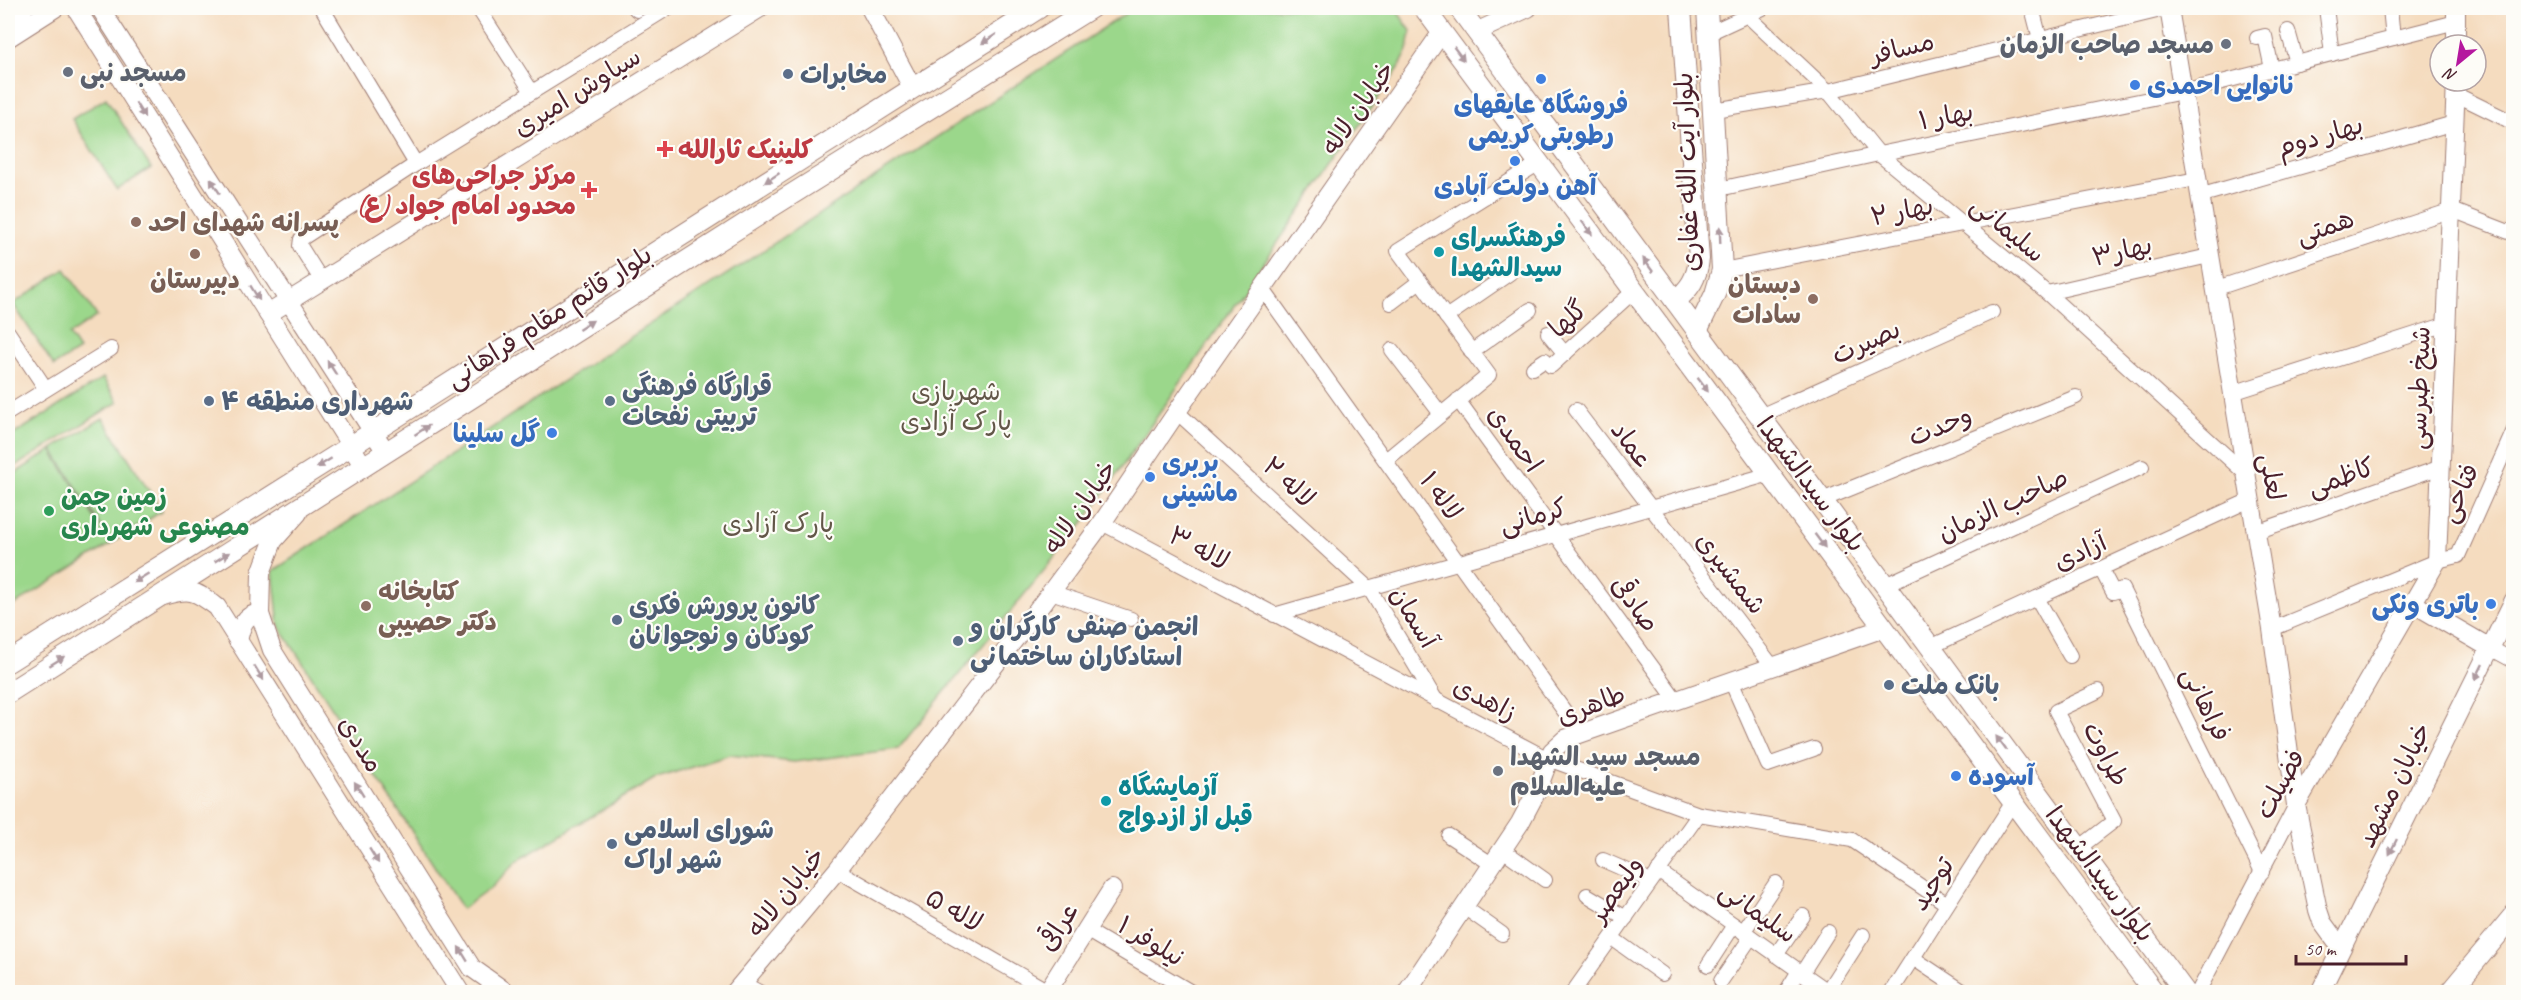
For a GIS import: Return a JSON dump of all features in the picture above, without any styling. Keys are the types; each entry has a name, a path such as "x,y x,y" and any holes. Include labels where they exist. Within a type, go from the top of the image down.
{"main road":[{"name":"بلوار قائم مقام فراهانی","path":"8,662 1039,8"},
{"name":"بلوار قائم مقام فراهانی","path":"8,693 773,206 1091,8"},
{"name":"بلوار سیدالشهدا","path":"1424,8 2154,993"},
{"name":"بلوار سیدالشهدا","path":"1459,8 2185,993"},
{"name":"بلوار آیت الله غفاری","path":"1675,301 1693,283 1698,271 1699,259 1681,8"},
{"name":"بلوار آیت الله غفاری","path":"1697,331 1715,294 1722,270 1707,8"},
{"path":"1694,191 1719,189"},
{"path":"1735,427 1760,416"},
{"path":"2450,993 2514,915"}],"street":[{"path":"8,18 24,8"},
{"path":"8,38 55,8"},
{"path":"76,8 364,466"},
{"path":"100,8 386,452"},
{"path":"322,8 416,164"},
{"path":"478,8 532,92"},
{"path":"322,281 300,246 301,239 416,164 668,8"},
{"name":"سیاوش امیری","path":"268,314 760,8"},
{"path":"870,8 913,88"},
{"path":"1476,32 1528,8"},
{"path":"1709,33 1763,8"},
{"path":"2032,8 2040,39"},
{"name":"مسافر","path":"1714,110 1828,91 2169,8"},
{"name":"لعلی","path":"2169,8 2272,629 2296,805 2318,910 2322,922 2341,948"},
{"path":"2326,8 2332,54"},
{"path":"2390,8 2393,38"},
{"path":"2506,8 2514,11"},
{"name":"سلیمانی","path":"1747,15 1828,91 1880,153 2047,293 2246,474"},
{"path":"2456,15 2456,33"},
{"name":"بهار ۱","path":"1719,189 1880,153 2183,92 2393,38 2456,15"},
{"path":"2288,31 2297,63"},
{"name":"خیابان لاله","path":"746,990 1102,523 1176,411 1442,33"},
{"path":"2257,38 2265,36 2272,69"},
{"name":"شیخ طبرسی","path":"2414,604 2437,561 2455,93"},
{"path":"2463,93 2514,123"},
{"name":"بهار دوم","path":"2198,187 2454,123"},
{"path":"1386,460 1488,375 1398,251 1539,163"},
{"name":"بهار ۲","path":"1722,270 1965,223 2198,187"},
{"path":"2452,210 2514,234"},
{"name":"همتی","path":"2214,289 2452,210"},
{"name":"بهار۳","path":"2047,293 2209,256"},
{"path":"1446,317 1510,273"},
{"path":"1391,303 1420,281"},
{"name":"لاله ۱","path":"1262,288 1580,733"},
{"name":"گلها","path":"1533,368 1545,360 1551,366 1634,291"},
{"path":"1471,352 1530,310"},
{"name":"بصیرت","path":"1760,416 1992,312"},
{"path":"2232,393 2447,324"},
{"path":"8,332 46,389"},
{"path":"1548,333 1565,354"},
{"path":"8,413 111,349"},
{"path":"1392,350 1441,414"},
{"name":"وحدت","path":"1822,500 2076,397"},
{"name":"احمدی","path":"1458,400 1554,535"},
{"name":"عماد","path":"1576,410 1650,508"},
{"name":"لاله ۲","path":"1176,411 1369,588"},
{"name":"فتاحی","path":"2437,561 2458,556 2514,430"},
{"name":"صاحب الزمان","path":"1885,585 2142,467"},
{"name":"کاظمی","path":"2256,532 2441,467"},
{"name":"کرمانی","path":"1274,615 1770,474"},
{"name":"آزادی","path":"1930,647 2250,500"},
{"name":"مددی","path":"306,503 273,541 261,573 260,614 272,650 472,968 506,993"},
{"name":"شمشیری","path":"1650,508 1773,667"},
{"name":"لاله ۳","path":"1102,523 1274,615"},
{"name":"صادقی","path":"1554,535 1677,701"},
{"path":"2272,629 2437,561"},
{"name":"فراهانی","path":"2101,569 2113,591 2122,590 2262,872"},
{"name":"آسمان","path":"1369,588 1437,702"},
{"name":"مددی","path":"159,597 185,590 201,594 217,607 460,993"},
{"path":"1051,592 1131,619"},
{"path":"2037,598 2070,656"},
{"name":"خیابان مشهد","path":"2320,993 2514,600"},
{"path":"2414,604 2514,661"},
{"name":"فضیلت","path":"2198,993 2296,805 2414,604"},
{"path":"238,641 241,626 247,618 253,614 260,614"},
{"name":"زاهدی","path":"1274,615 1548,759 1699,814 1852,840 1947,904"},
{"name":"طاهری","path":"1407,993 1530,806 1548,759 1557,744 1580,733 1884,628"},
{"path":"1731,681 1768,765 1814,749"},
{"name":"طراوت","path":"2079,848 2114,821 2056,711 2098,691"},
{"name":"توحید","path":"1891,993 2013,802"},
{"name":"ولیعصر","path":"1574,992 1699,814"},
{"path":"1449,836 1545,880"},
{"name":"سلیمانی","path":"1603,861 1655,876 1743,931 1800,972 1810,987 1828,992"},
{"name":"لاله ۵","path":"837,870 1047,992"},
{"path":"1721,981 1743,931 1776,883"},
{"name":"عراقی","path":"1047,992 1112,889"},
{"path":"1587,895 1626,918"},
{"path":"1464,908 1502,934"},
{"path":"1776,955 1803,916"},
{"name":"نیلوفر ۱","path":"1086,930 1191,993"},
{"path":"1708,965 1743,931"},
{"path":"1786,993 1828,932"},
{"path":"1828,992 1863,935"},
{"path":"1612,938 1662,974"},
{"path":"1913,958 1964,993"}],"green space":[{"name":"پارک آزادی","path":"1134,8 1395,8 1411,31 1408,50 1399,68 1086,519 898,749 794,762 730,755 654,779 517,861 492,887 462,909 279,626 273,571"},
{"path":"106,98 151,168 117,190 72,119"},
{"path":"65,269 97,316 69,335 79,350 54,366 13,304"},
{"path":"103,378 118,402 8,471 8,438"},
{"path":"103,418 162,511 112,543 52,449"},
{"name":"زمین چمن مصنوعی شهرداری","path":"51,450 111,544 8,609 8,478"}],"place":[{"name":"مسجد صاحب الزمان","path":"2226,44"},
{"name":"مسجد نبی","path":"68,72"},
{"name":"مخابرات","path":"788,74"},
{"name":"فروشگاه عایقهای رطوبتی کریمی","path":"1541,79"},
{"name":"نانوایی احمدی","path":"2135,85"},
{"name":"کلینیک ثارالله","path":"665,149"},
{"name":"آهن دولت آبادی","path":"1515,161"},
{"name":"مرکز جراحی‌های محدود امام جواد (ع)","path":"589,190"},
{"name":"پسرانه شهدای احد","path":"136,222"},
{"name":"فرهنگسرای سیدالشهدا","path":"1439,252"},
{"name":"دبیرستان","path":"195,254"},
{"name":"دبستان سادات","path":"1813,299"},
{"name":"شهرداری منطقه ۴","path":"209,401"},
{"name":"قرارگاه فرهنگی تربیتی نفحات","path":"610,401"},
{"name":"گل سلینا","path":"552,433"},
{"name":"بربری ماشینی","path":"1150,477"},
{"name":"زمین چمن مصنوعی شهرداری","path":"49,511"},
{"name":"باتری ونکی","path":"2491,604"},
{"name":"کتابخانه دکتر حصیبی","path":"366,606"},
{"name":"کانون پرورش فکری کودکان و نوجوانان","path":"617,620"},
{"name":"انجمن صنفی کارگران و استادکاران ساختمانی","path":"958,641"},
{"name":"بانک ملت","path":"1889,685"},
{"name":"مسجد سید الشهدا علیه‌السلام","path":"1498,771"},
{"name":"آسوده","path":"1956,776"},
{"name":"آزمایشگاه قبل از ازدواج","path":"1106,801"},
{"name":"شورای اسلامی شهر اراک","path":"612,844"}],"park label":[{"name":"شهربازی پارک آزادی","path":"956,406"}]}
